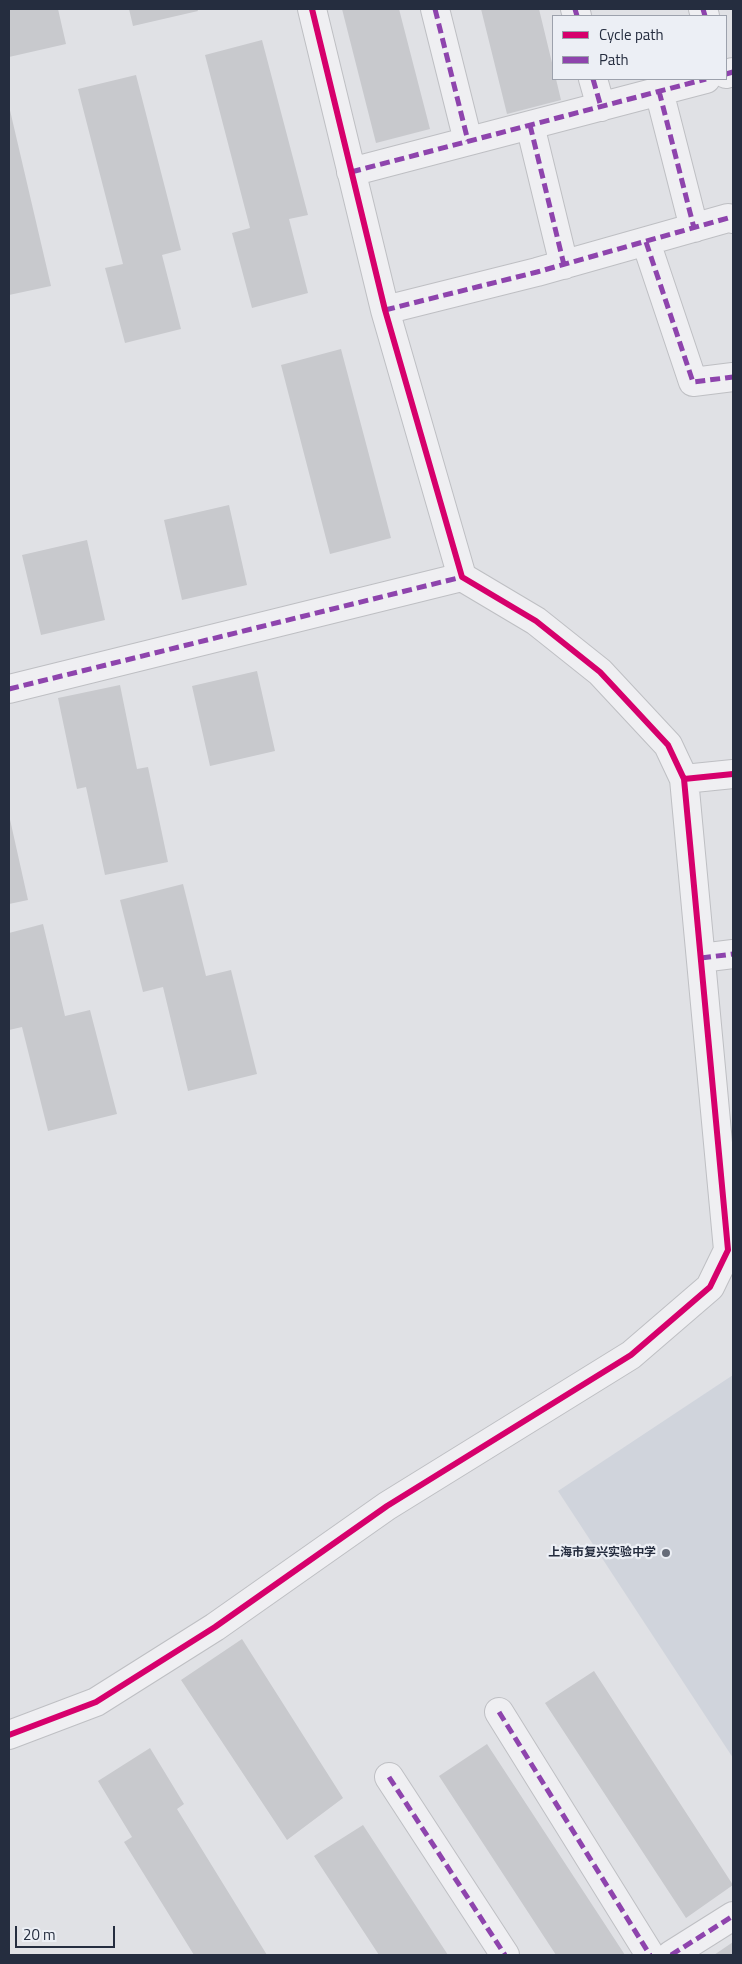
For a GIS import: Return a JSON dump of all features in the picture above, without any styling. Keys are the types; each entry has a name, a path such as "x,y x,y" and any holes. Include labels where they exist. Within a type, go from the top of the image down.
{"street":[{"path":"9,1735 96,1702 215,1627 387,1506 631,1355 710,1287 728,1250 730,1230 684,779 668,745 600,672 536,621 462,577 385,310 312,9"},
{"path":"435,9 468,142"},
{"path":"593,80 601,107"},
{"path":"352,172 702,80"},
{"path":"659,91 694,228"},
{"path":"530,125 564,265"},
{"path":"385,310 564,265 728,218 733,219"},
{"path":"646,242 693,382 733,377"},
{"path":"9,688 462,577"},
{"path":"684,779 733,774"},
{"path":"701,958 733,954"},
{"path":"499,1712 650,1955"},
{"path":"389,1777 505,1955"},
{"path":"671,1955 733,1916"}],"shaded area":[{"name":"上海市复兴实验中学","path":"733,1375 733,1758 558,1491"}],"building":[{"path":"9,9 58,9 66,44 9,57"},
{"path":"129,9 197,9 198,11 133,26"},
{"path":"342,9 399,9 430,129 376,143"},
{"path":"481,9 539,9 552,63 552,80 556,80 561,100 507,114"},
{"path":"262,40 308,215 289,219 308,293 252,308 232,233 250,228 205,55"},
{"path":"136,75 181,250 162,255 181,329 125,343 105,268 123,264 78,89"},
{"path":"9,106 51,286 9,295"},
{"path":"341,349 391,538 330,554 281,365"},
{"path":"229,505 247,585 182,600 164,520"},
{"path":"87,540 105,620 41,635 22,555"},
{"path":"257,671 275,751 210,766 192,686"},
{"path":"120,685 137,769 148,767 168,862 105,875 86,787 77,789 58,698"},
{"path":"9,815 28,900 9,904"},
{"path":"183,884 206,976 231,970 257,1074 188,1091 163,987 143,992 120,900"},
{"path":"43,924 65,1016 90,1010 117,1114 48,1131 22,1027 9,1030 9,933"},
{"path":"242,1639 343,1798 287,1840 181,1680"},
{"path":"594,1671 733,1885 686,1918 545,1703"},
{"path":"487,1744 625,1955 556,1955 439,1776"},
{"path":"150,1748 184,1804 177,1809 267,1955 194,1955 124,1842 132,1837 98,1781"},
{"path":"363,1825 448,1955 379,1955 314,1856"},
{"path":"733,1942 733,1955 714,1955"}],"marked path":[{"path":"435,9 468,141"},
{"path":"575,9 577,15"},
{"path":"703,9 705,15"},
{"path":"727,74 733,72"},
{"path":"593,80 601,107"},
{"path":"351,172 702,80"},
{"path":"659,91 694,228"},
{"path":"530,125 564,265"},
{"path":"385,310 537,272 728,218 733,219"},
{"path":"646,242 693,382 733,377"},
{"path":"9,689 462,577"},
{"path":"701,958 733,954"},
{"path":"499,1712 650,1955"},
{"path":"389,1777 505,1955"},
{"path":"671,1955 733,1916"}],"cycle path":[{"path":"312,9 385,310 462,577 536,621 600,672 668,745 684,779"},
{"path":"9,1735 96,1702 215,1627 387,1506 631,1355 710,1287 728,1250 684,779 733,774"}],"place":[{"name":"上海市复兴实验中学","path":"666,1553"}]}
